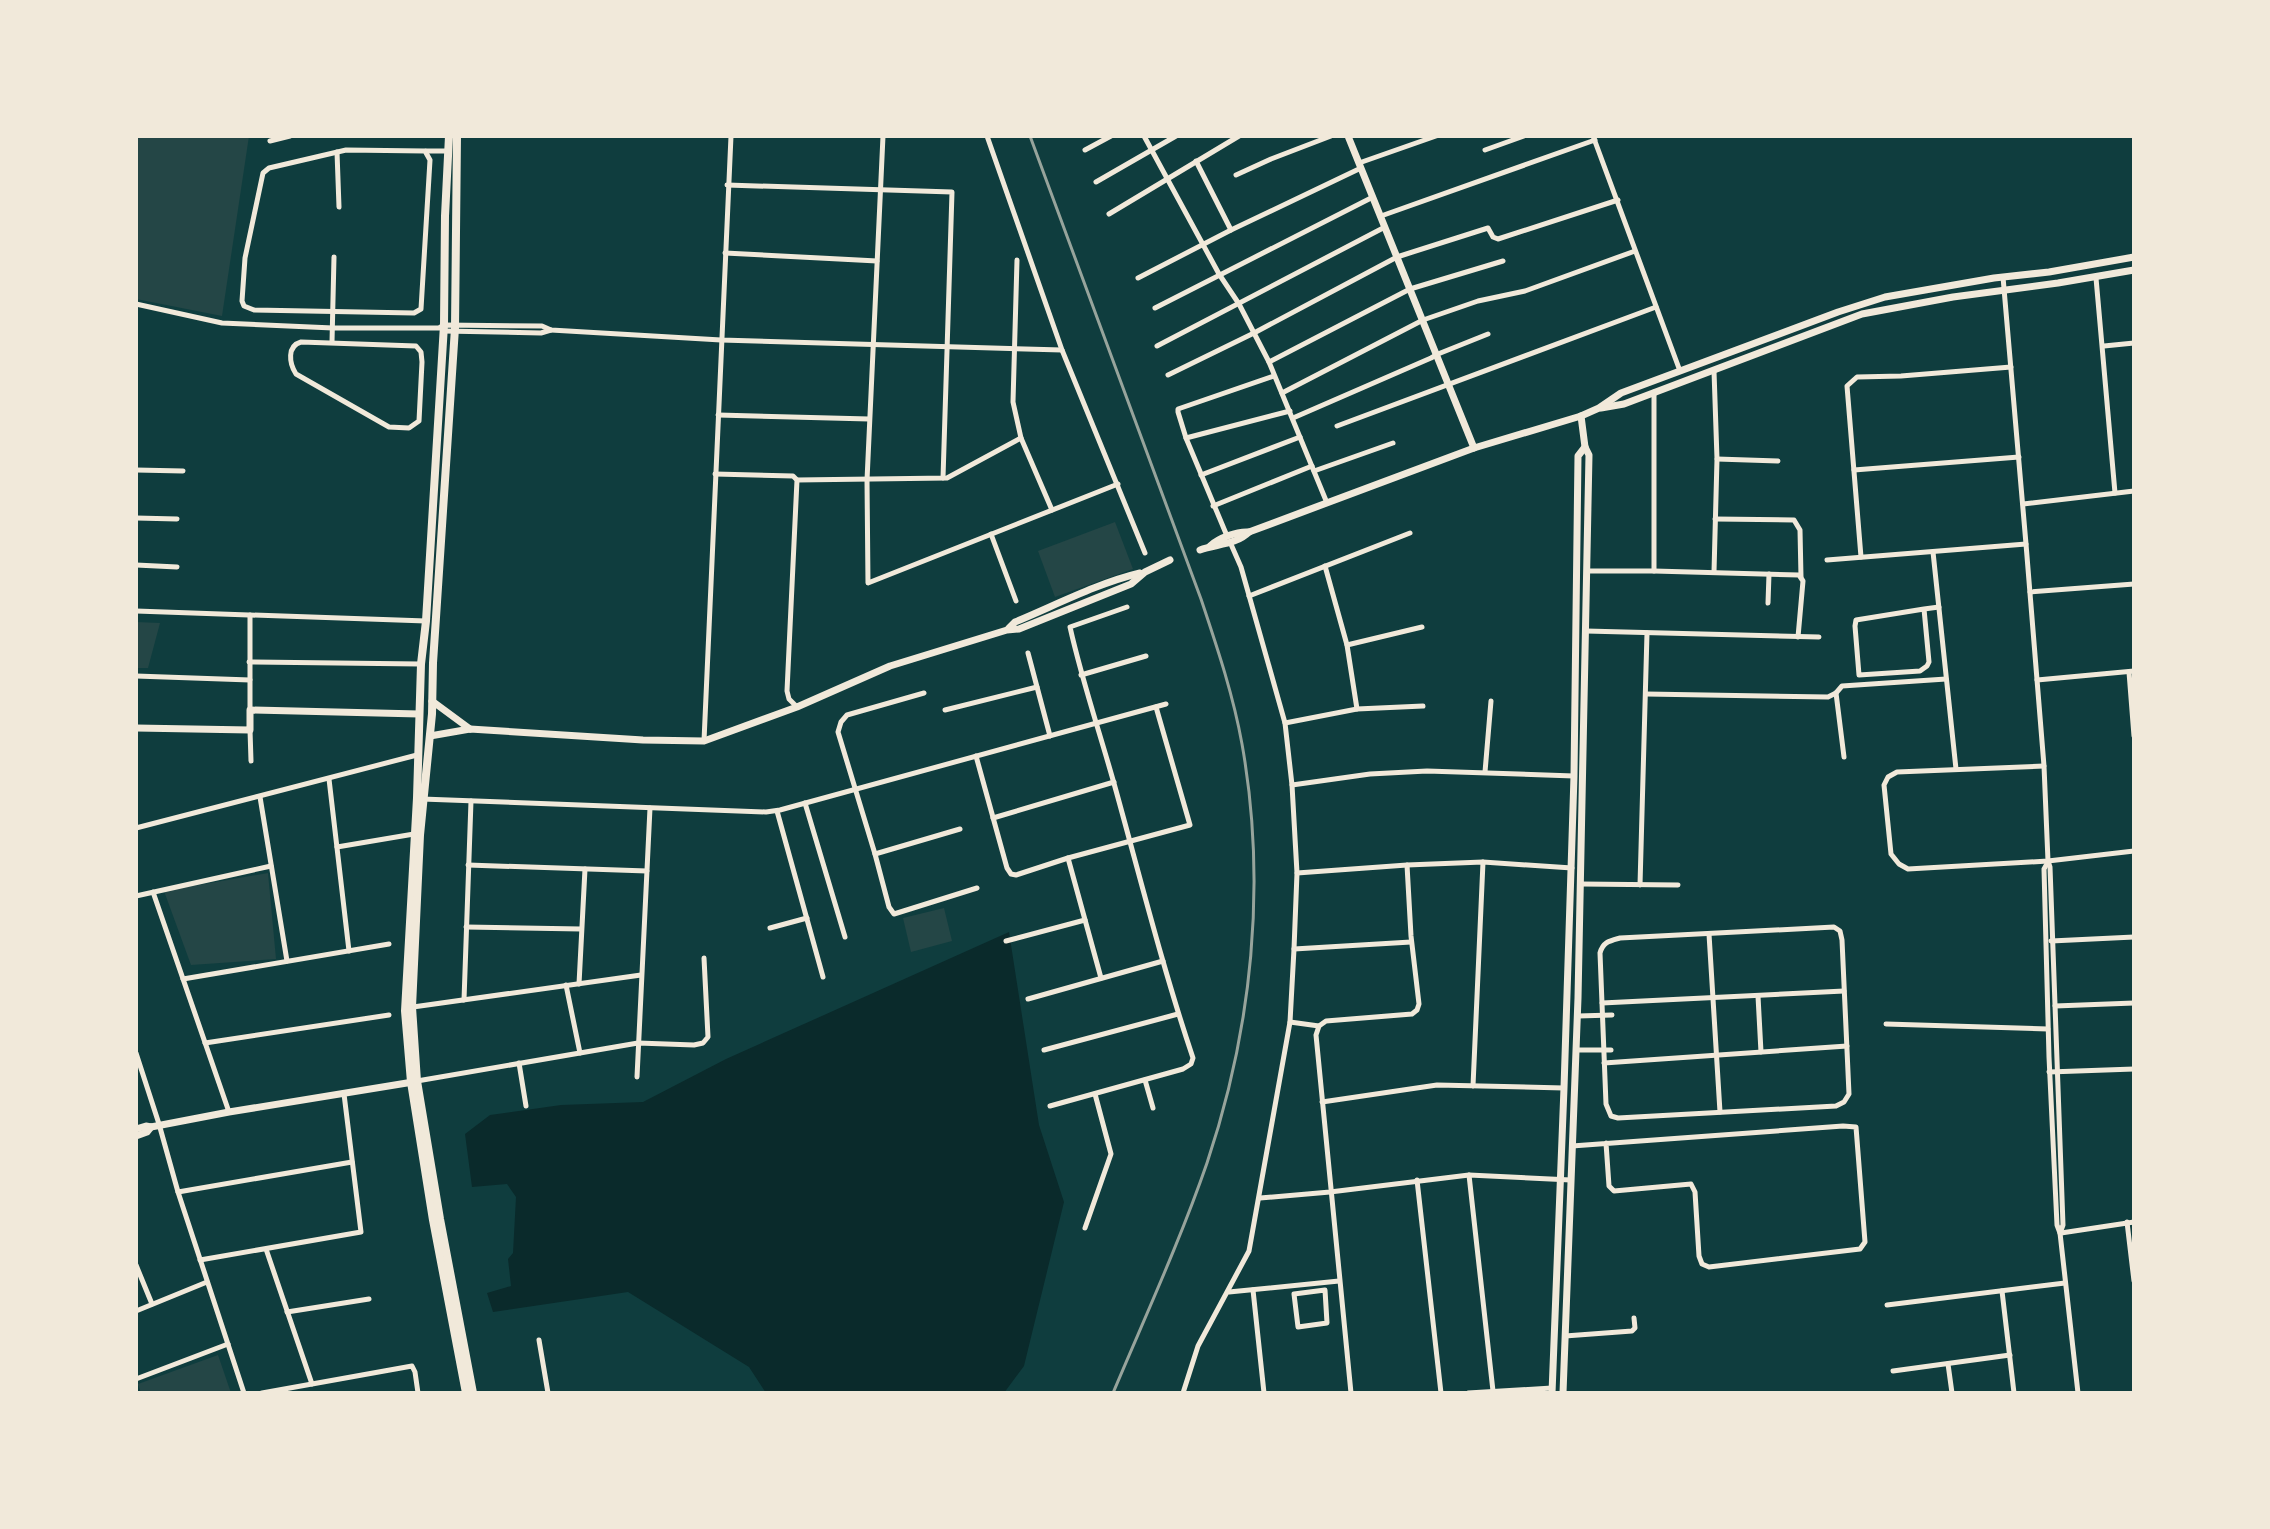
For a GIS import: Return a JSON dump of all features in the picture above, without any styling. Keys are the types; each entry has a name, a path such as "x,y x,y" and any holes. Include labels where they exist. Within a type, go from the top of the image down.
{"main road":[{"path":"449,136 455,329 430,736 414,834 405,1011 433,1220 466,1393"},
{"path":"457,136 452,199 445,216 442,328 421,664 417,755 420,799 412,1007 414,1081 473,1393"},
{"path":"429,566 440,567"}],"street":[{"path":"270,141 290,136"},
{"path":"704,741 731,136"},
{"path":"883,136 869,419 868,583 1118,484"},
{"path":"987,136 1062,350 1145,553"},
{"path":"1085,150 1111,136"},
{"path":"1144,136 1269,362 1327,503"},
{"path":"1096,182 1176,136"},
{"path":"1109,214 1239,136"},
{"path":"1236,175 1331,136"},
{"path":"1348,136 1474,448"},
{"path":"1138,278 1360,166 1436,136"},
{"path":"1485,150 1524,136"},
{"path":"1381,216 1594,138 1680,371"},
{"path":"425,151 430,160 421,309 414,313 254,310 244,306 245,258 263,173 269,168 337,151 425,151 448,151"},
{"path":"337,151 339,207"},
{"path":"1196,161 1231,230"},
{"path":"727,185 952,192 943,478"},
{"path":"1155,308 1373,197"},
{"path":"1168,375 1397,257 1488,228 1495,239 1503,238 1618,200"},
{"path":"1157,346 1385,227"},
{"path":"1282,393 1423,320 1478,301 1525,291 1635,251"},
{"path":"725,253 877,261"},
{"path":"332,342 334,257"},
{"path":"1200,550 1245,537 1249,532 1474,448 1581,416 1621,393 1885,297 2134,257"},
{"path":"1017,260 1013,402 1021,438 1052,510"},
{"path":"1269,362 1410,289 1503,261"},
{"path":"1599,408 1624,404 1862,314 2134,270"},
{"path":"2003,277 2044,766 2048,861 2044,867 2055,1006 2063,1225 2060,1233"},
{"path":"2096,278 2115,493"},
{"path":"136,304 222,323 333,328 542,326 551,330 721,340 1062,350"},
{"path":"1337,426 1656,307"},
{"path":"1186,438 1291,415 1488,334"},
{"path":"332,342 419,348 422,362 419,421 409,428 389,427 296,374 291,362 291,348 295,344 332,342"},
{"path":"2104,346 2134,343"},
{"path":"1861,557 1847,386 1857,377 2011,367"},
{"path":"1714,371 1717,459 1714,572"},
{"path":"1183,1393 1198,1346 1249,1251 1290,1022 1297,873 1285,723 1241,567 1213,506 1178,409 1274,376"},
{"path":"1654,392 1654,571"},
{"path":"718,415 869,419"},
{"path":"1563,1393 1578,1016 1586,631 1589,455 1581,416"},
{"path":"1201,475 1300,437"},
{"path":"715,474 793,476 797,480 943,478 965,470 1021,438"},
{"path":"1213,506 1313,468 1393,443"},
{"path":"1468,1393 1552,1390 1574,776 1578,456 1585,447"},
{"path":"1854,470 2019,457"},
{"path":"1717,459 1778,461"},
{"path":"136,470 183,471"},
{"path":"797,480 787,691 789,699 797,707"},
{"path":"2023,504 2134,491"},
{"path":"136,518 177,519"},
{"path":"1715,519 1794,520 1800,530 1803,581 1798,637"},
{"path":"1249,596 1410,533"},
{"path":"991,534 1016,601"},
{"path":"1827,560 2026,544"},
{"path":"1933,552 1956,769"},
{"path":"430,736 470,729 704,741 797,707 890,666 1019,629 1131,584 1145,572 1170,560"},
{"path":"136,565 177,567"},
{"path":"1325,566 1347,645 1357,709"},
{"path":"1587,571 1714,572 1801,577"},
{"path":"1768,603 1769,574"},
{"path":"2030,592 2134,584"},
{"path":"1050,1106 1183,1069 1191,1064 1193,1058 1081,675 1070,627 1127,607"},
{"path":"1924,609 1927,666 1920,671 1859,675 1856,620 1924,609 1939,607"},
{"path":"136,611 426,621"},
{"path":"250,615 251,761"},
{"path":"1347,645 1422,627"},
{"path":"1586,631 1819,637"},
{"path":"1640,885 1647,633"},
{"path":"1028,653 1050,736"},
{"path":"1081,675 1146,656"},
{"path":"249,662 421,664"},
{"path":"2037,680 2131,671 2134,736"},
{"path":"136,676 250,680"},
{"path":"1646,694 1828,697 1842,686 1946,679"},
{"path":"945,710 1037,687"},
{"path":"924,693 847,715 838,732 889,907 894,914 977,888"},
{"path":"1836,693 1844,757"},
{"path":"432,701 470,729"},
{"path":"1485,772 1491,701"},
{"path":"420,799 777,811 1166,704"},
{"path":"1285,723 1357,709 1423,706"},
{"path":"976,756 1007,868 1016,875 1190,825 1156,707"},
{"path":"250,710 419,714"},
{"path":"136,728 250,730"},
{"path":"136,828 417,755"},
{"path":"2044,766 1897,772 1888,777 1884,785 1891,854 1908,869 2048,861 2134,851"},
{"path":"1292,785 1370,774 1427,771 1574,776"},
{"path":"329,779 349,951"},
{"path":"993,818 1114,782"},
{"path":"260,797 287,961"},
{"path":"464,1000 471,801"},
{"path":"805,803 845,937"},
{"path":"637,1077 650,808"},
{"path":"777,811 823,977"},
{"path":"875,854 960,829"},
{"path":"337,847 414,834"},
{"path":"1068,858 1101,978"},
{"path":"1297,873 1483,862 1581,868"},
{"path":"1473,1086 1483,862"},
{"path":"468,865 647,871"},
{"path":"1351,1393 1316,1035 1319,1026 1326,1021 1412,1014 1417,1010 1419,1004 1411,942 1407,865"},
{"path":"136,896 271,866"},
{"path":"579,984 585,869"},
{"path":"1581,884 1678,885"},
{"path":"153,892 229,1112"},
{"path":"770,928 807,918"},
{"path":"1006,941 1085,920"},
{"path":"466,927 581,929"},
{"path":"1834,927 1842,940 1844,991 1849,1094 1840,1105 1611,1116 1606,1104 1600,953 1606,942 1620,938 1834,927"},
{"path":"1709,934 1720,1112"},
{"path":"2049,941 2134,937"},
{"path":"2049,941 2049,1072 2057,1225 2078,1393"},
{"path":"1294,949 1411,942"},
{"path":"183,979 389,944"},
{"path":"136,1129 638,1043 694,1045 706,1041 704,958"},
{"path":"1028,999 1163,961"},
{"path":"412,1007 641,975"},
{"path":"566,985 580,1053"},
{"path":"1568,987 1578,988"},
{"path":"1602,1003 1844,991"},
{"path":"1758,996 1761,1052"},
{"path":"2055,1006 2134,1003"},
{"path":"1044,1050 1178,1014"},
{"path":"205,1043 389,1015"},
{"path":"1578,1016 1612,1015"},
{"path":"1290,1022 1319,1026"},
{"path":"1886,1024 2048,1029"},
{"path":"1604,1063 1847,1046"},
{"path":"1576,1050 1611,1050"},
{"path":"136,1053 155,1125 244,1393"},
{"path":"519,1063 526,1106"},
{"path":"2049,1072 2134,1069"},
{"path":"1145,1080 1153,1108"},
{"path":"1322,1102 1437,1085 1564,1088"},
{"path":"200,1260 361,1232 344,1094"},
{"path":"1085,1228 1111,1154 1095,1094"},
{"path":"136,1136 155,1125"},
{"path":"1572,1146 1606,1143 1843,1126 1856,1127 1865,1242 1860,1249 1709,1267 1702,1264 1699,1256 1695,1192 1691,1184 1614,1191 1609,1186 1606,1143"},
{"path":"178,1192 352,1162"},
{"path":"1260,1198 1469,1175 1571,1180"},
{"path":"1469,1175 1493,1391"},
{"path":"1417,1180 1441,1393"},
{"path":"2060,1233 2131,1222 2134,1281"},
{"path":"266,1249 312,1384"},
{"path":"136,1265 152,1304"},
{"path":"136,1311 207,1282"},
{"path":"1887,1305 2065,1283"},
{"path":"1228,1292 1339,1284"},
{"path":"1325,1290 1327,1324 1299,1327 1294,1295 1325,1290 1339,1284"},
{"path":"1301,1285 1302,1292"},
{"path":"1253,1290 1264,1393"},
{"path":"2002,1291 2014,1393"},
{"path":"287,1312 369,1299"},
{"path":"1565,1336 1632,1331 1635,1328 1634,1318"},
{"path":"539,1340 548,1393"},
{"path":"136,1379 228,1344"},
{"path":"1893,1371 2010,1355"},
{"path":"1948,1364 1952,1393"},
{"path":"262,1393 412,1366 418,1393"}],"shaded area":[{"path":"136,136 249,136 222,316 136,299"},
{"path":"1115,522 1133,569 1055,597 1038,551"},
{"path":"136,622 160,623 148,668 136,668"},
{"path":"268,873 276,959 191,965 164,891"},
{"path":"944,908 952,941 911,952 903,918"},
{"path":"1009,932 1039,1125 1064,1202 1024,1366 1004,1393 766,1393 749,1367 628,1292 493,1312 487,1293 511,1286 508,1259 513,1253 516,1197 507,1184 472,1187 465,1134 490,1115 561,1105 643,1102 726,1059"},
{"path":"218,1355 231,1393 141,1393 138,1384"}],"railway":[{"path":"1030,136 1219,653 1242,744 1250,797 1254,903 1251,956 1235,1061 1207,1163 1113,1393"}]}
